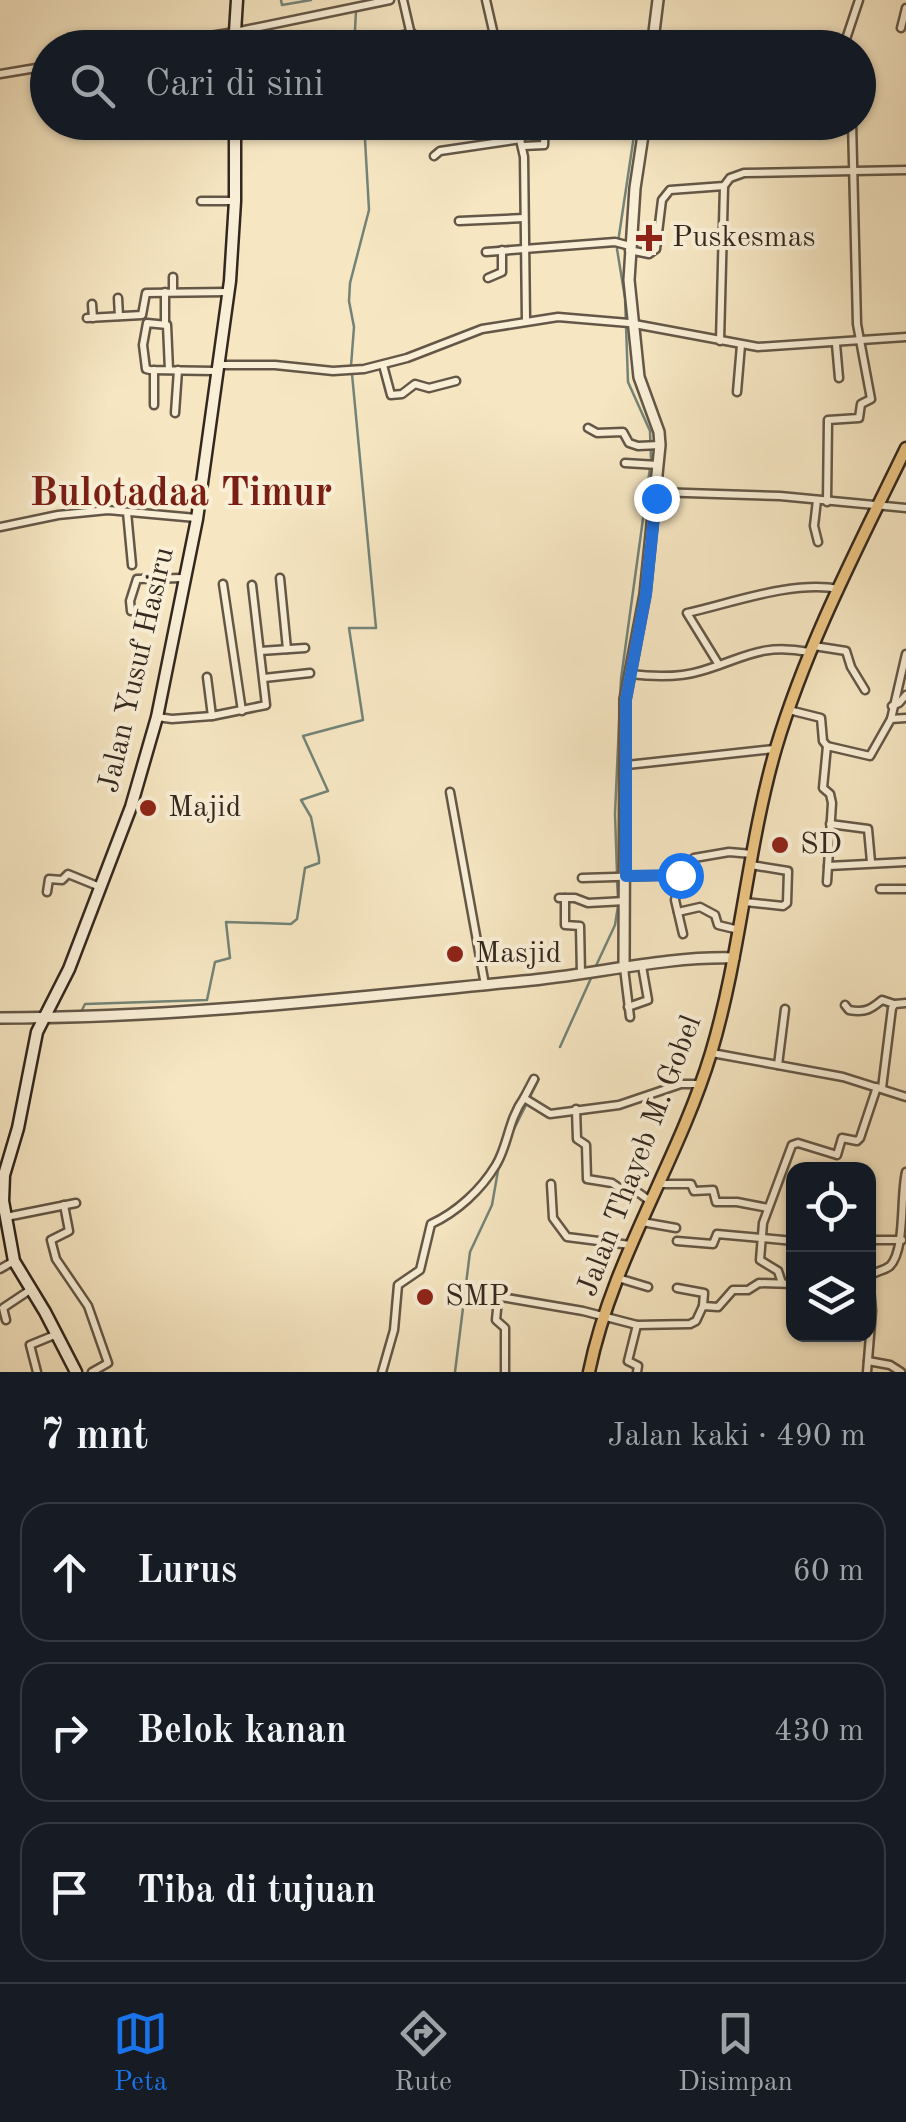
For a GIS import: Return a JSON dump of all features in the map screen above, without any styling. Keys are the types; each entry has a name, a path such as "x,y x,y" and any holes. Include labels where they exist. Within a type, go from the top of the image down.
{"main road":[{"path":"235,30 236,0"},
{"name":"Jalan Yusuf Hasiru","path":"76,1372 13,1258 5,1218 4,1176 35,1040 64,982 130,808 157,717 197,518 228,292 235,140"},
{"name":"Jalan Thayeb M. Gobel","path":"589,1372 616,1277 711,1052 730,987 763,794 788,710 812,649 906,448"}],"street":[{"path":"245,30 388,0"},
{"path":"403,0 411,30"},
{"path":"486,0 493,30"},
{"path":"654,30 658,0"},
{"path":"849,30 859,0"},
{"path":"901,28 906,8"},
{"path":"0,74 30,69"},
{"path":"434,156 440,152 522,142 544,145 544,140"},
{"path":"630,1016 620,876 627,765 624,726 646,594 656,492 653,446 628,323 623,245 641,140"},
{"path":"828,502 828,420 858,418 861,404 871,399 859,342 852,140"},
{"path":"522,142 526,320"},
{"path":"720,341 724,186 730,178 744,174 906,170"},
{"path":"486,252 623,245 648,254 656,249 666,192 724,186"},
{"path":"201,201 235,201"},
{"path":"459,221 524,218"},
{"path":"488,278 502,272 502,250"},
{"path":"173,277 166,324 176,414"},
{"path":"92,304 90,318 142,315 144,294 228,292"},
{"path":"118,298 119,316"},
{"path":"166,324 145,326 144,366 154,370 275,365 333,372 383,365 482,328 571,317 628,323 741,345 836,344 906,337"},
{"path":"836,344 839,378"},
{"path":"737,392 741,345"},
{"path":"383,365 387,390 392,396 415,384 427,388 456,381"},
{"path":"154,370 154,405"},
{"path":"588,428 597,433 624,432 631,444 653,446"},
{"path":"625,463 654,464"},
{"path":"656,492 772,496 906,508"},
{"path":"817,500 814,526 818,542"},
{"path":"0,527 78,512 197,518"},
{"path":"127,512 132,565"},
{"path":"131,610 137,579 185,578"},
{"path":"280,578 286,649"},
{"path":"224,584 242,711"},
{"path":"157,717 212,716 266,705 252,585"},
{"path":"718,665 686,614 738,598 811,586 840,589"},
{"path":"260,651 305,648"},
{"path":"630,674 671,676 763,649 846,651 865,690"},
{"path":"788,710 821,718 827,746 872,755 891,719 906,654"},
{"path":"264,678 310,673"},
{"path":"207,678 212,716"},
{"path":"892,706 906,695"},
{"path":"891,719 906,718"},
{"path":"827,746 824,788 832,798 827,882"},
{"path":"627,765 776,749"},
{"path":"450,792 485,985"},
{"path":"830,824 868,830 870,862"},
{"path":"682,934 675,900 691,849"},
{"path":"691,859 729,852 788,872 787,903 783,906 745,902"},
{"path":"828,866 906,862"},
{"path":"47,892 50,878 62,880 68,874 100,887"},
{"path":"582,878 680,875"},
{"path":"880,890 906,889"},
{"path":"588,974 580,926 564,924 562,898 621,901"},
{"path":"678,912 703,908 715,915 714,925 739,930"},
{"path":"0,1018 200,1011 734,958"},
{"path":"628,1007 648,999 642,966"},
{"path":"845,1005 861,1012 873,1010 882,1000 906,1004"},
{"path":"782,1283 778,1271 759,1259 760,1238 792,1145 796,1142 838,1155 842,1138 860,1138 879,1088 895,1004"},
{"path":"778,1065 785,1009"},
{"path":"711,1052 906,1097"},
{"path":"382,1372 394,1330 397,1287 420,1270 431,1224 459,1209 496,1166 512,1117 528,1099 534,1079"},
{"path":"528,1099 550,1114 618,1105 680,1084 700,1084"},
{"path":"576,1109 577,1139 586,1145 586,1179 612,1183 625,1192 639,1193 650,1202"},
{"path":"876,1271 892,1264 902,1240 906,1172"},
{"path":"551,1184 553,1218 567,1237 631,1245"},
{"path":"658,1184 691,1184 694,1191 712,1190 716,1202 768,1208"},
{"path":"5,1218 76,1202"},
{"path":"64,1205 69,1231 51,1240 56,1259 88,1306 108,1363 92,1372"},
{"path":"642,1222 676,1228"},
{"path":"678,1241 713,1244 718,1234 786,1240"},
{"path":"876,1240 902,1240"},
{"path":"0,1246 13,1258 0,1269"},
{"path":"616,1277 648,1288"},
{"path":"703,1306 715,1308 732,1290 748,1290 759,1282 786,1283"},
{"path":"505,1372 505,1328 496,1320 499,1298 561,1306 637,1325 692,1324 703,1306 704,1293 678,1288"},
{"path":"6,1320 3,1308 30,1290"},
{"path":"637,1325 628,1361 638,1366 638,1372"},
{"path":"37,1372 30,1345 57,1334"},
{"path":"866,1372 870,1342"},
{"path":"868,1361 901,1372"}],"waterway":[{"path":"281,0 282,5 311,0"},
{"path":"650,30 653,0"},
{"path":"355,30 356,11"},
{"path":"351,366 354,327 350,283 369,210 365,140"},
{"path":"633,140 617,249 625,298 628,382 650,431 651,460"},
{"path":"81,1012 85,1004 207,1000 215,962 230,958 226,922 291,924 297,919 305,868 319,863 311,817 301,800 328,791 303,736 363,720 349,628 376,628 352,374"},
{"path":"617,873 615,814 621,679 650,468"},
{"path":"617,881 618,898"},
{"path":"595,968 615,925 618,906"},
{"path":"560,1047 592,976"},
{"path":"511,1135 539,1079"},
{"path":"455,1372 470,1252 492,1205 499,1165"}],"place":[{"name":"Puskesmas","path":"649,238"},
{"name":"Majid","path":"148,808"},
{"name":"SD","path":"780,845"},
{"name":"Masjid","path":"455,954"},
{"name":"SMP","path":"425,1297"}],"district":[{"name":"Bulotadaa Timur","path":"181,495"}],"route":[{"path":"656,498 646,594 626,700 626,876 680,875"}]}
